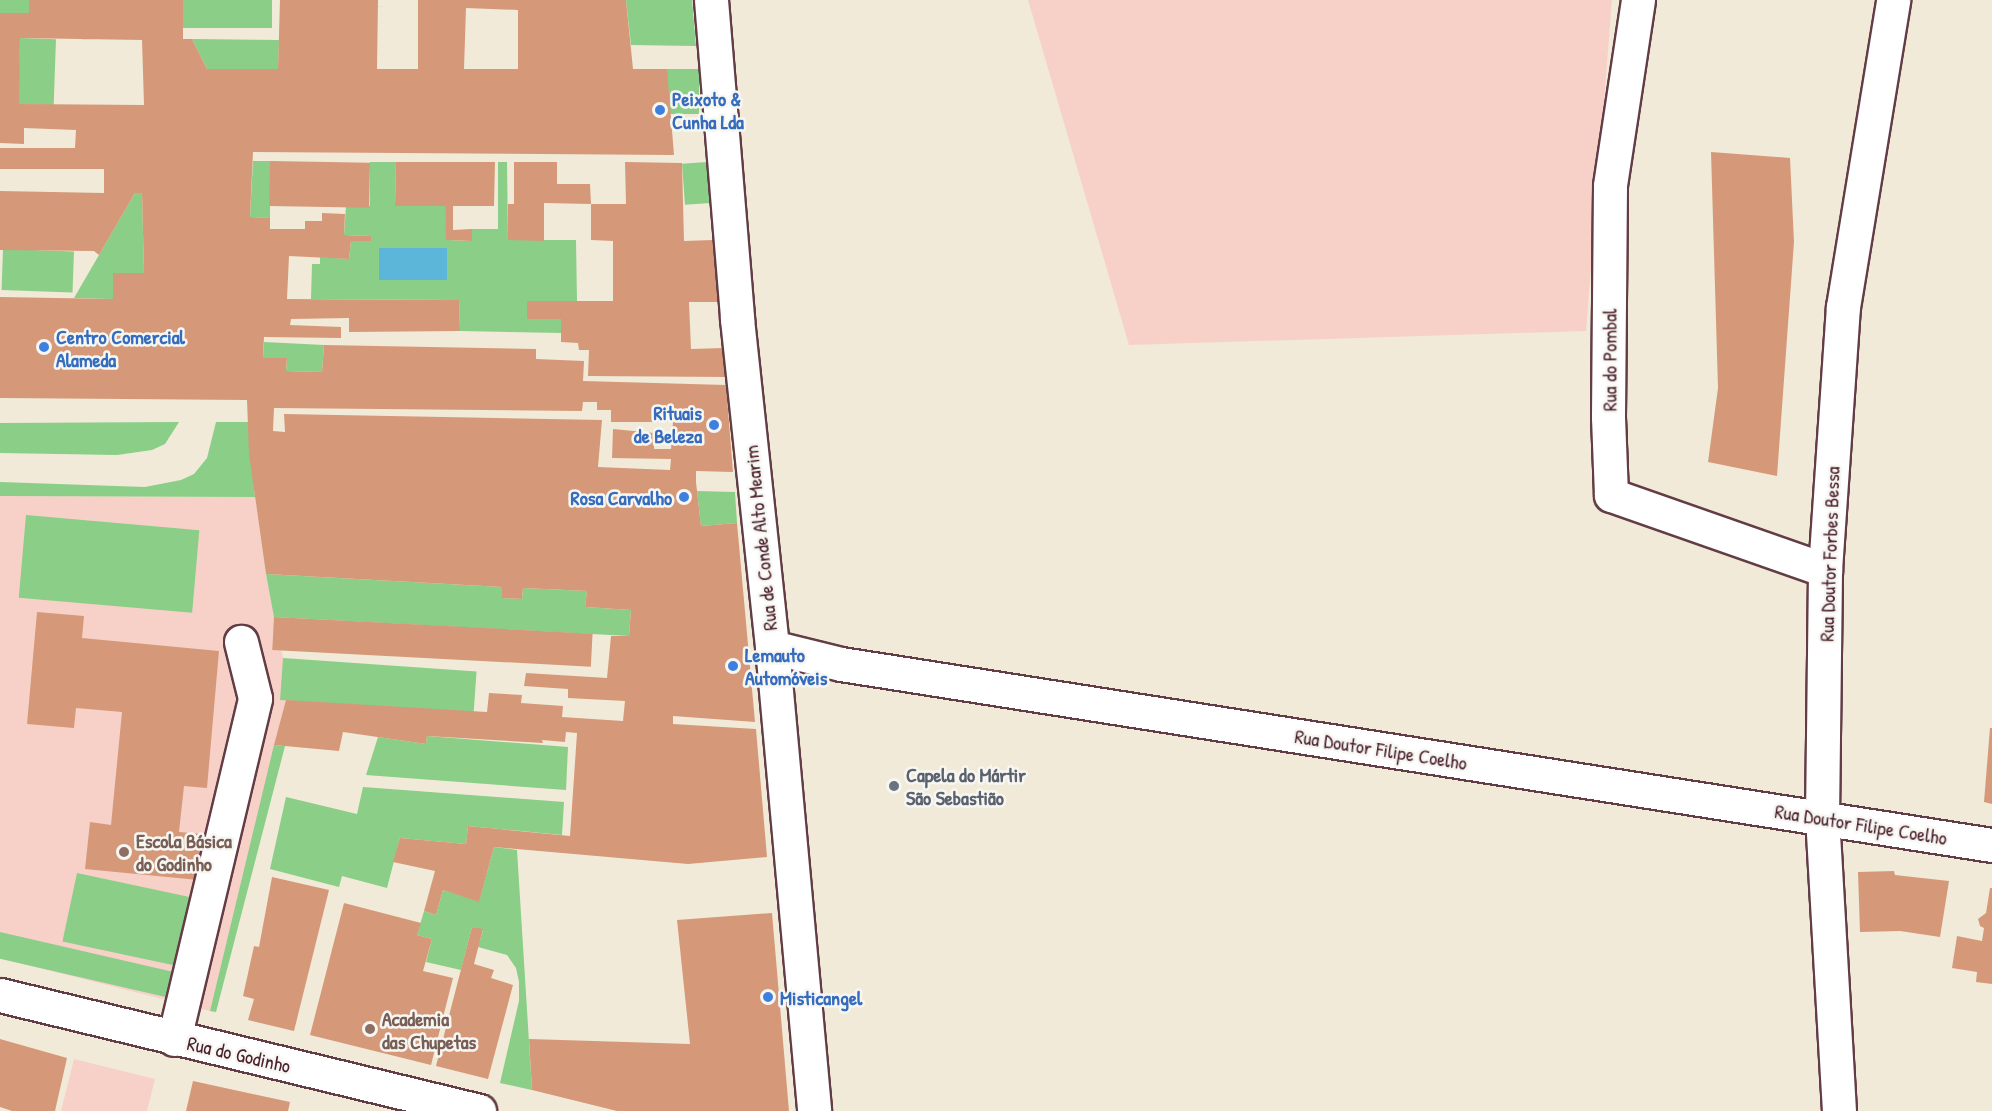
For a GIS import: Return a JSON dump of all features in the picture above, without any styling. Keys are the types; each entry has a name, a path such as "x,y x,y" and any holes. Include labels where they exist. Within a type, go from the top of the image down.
{"street":[{"name":"Rua de Conde Alto Mearim","path":"711,0 737,319 772,647 814,1111"},
{"name":"Rua do Pombal","path":"1638,0 1610,186 1611,495 1825,570"},
{"name":"Rua Doutor Forbes Bessa","path":"1839,1111 1822,819 1825,570 1842,307 1893,0"},
{"path":"174,1039 255,698 242,642"},
{"name":"Rua Doutor Filipe Coelho","path":"772,647 841,664 1992,845"},
{"name":"Rua do Godinho","path":"0,995 174,1039 479,1111"}],"shaded area":[{"path":"1028,0 1612,0 1586,331 1129,345"},
{"name":"Escola Básica do Godinho","path":"0,496 255,497 266,574 283,658 286,700 210,1011 0,958"},
{"path":"74,1059 155,1079 147,1111 61,1111"}],"green space":[{"path":"0,0 29,0 29,13 0,13"},
{"path":"183,0 272,0 272,28 183,28"},
{"path":"626,0 692,0 696,46 631,45"},
{"path":"20,38 56,39 54,105 18,104"},
{"path":"192,39 279,40 278,69 207,69"},
{"path":"667,69 699,69 699,114 667,114"},
{"path":"253,161 270,161 270,218 250,217"},
{"path":"370,162 396,162 395,206 445,206 447,240 472,241 472,229 498,229 498,162 507,162 508,240 576,240 577,301 527,301 527,319 561,319 561,333 460,331 459,300 311,299 312,264 320,264 320,257 349,259 351,241 371,240 371,236 344,235 346,206 370,206"},
{"path":"707,162 710,203 685,205 682,164"},
{"path":"135,193 142,193 144,273 113,273 113,299 74,298"},
{"path":"3,249 74,251 73,292 2,290"},
{"path":"264,342 324,345 322,372 286,371 287,358 263,358"},
{"path":"179,422 165,444 152,450 117,455 0,453 0,423"},
{"path":"216,422 248,422 255,497 0,496 0,482 145,487 181,480 194,474 207,458"},
{"path":"697,491 735,492 737,523 701,526"},
{"path":"26,515 199,530 192,613 19,598"},
{"path":"266,574 502,587 502,598 522,599 523,588 587,591 585,607 631,610 629,636 274,617"},
{"path":"283,658 477,672 474,713 280,700"},
{"path":"427,736 568,747 566,790 366,775 378,737 426,744"},
{"path":"274,745 285,746 216,1012 210,1011"},
{"path":"363,787 564,802 562,835 468,826 466,844 400,838 387,888 342,876 339,887 270,869 286,797 357,814"},
{"path":"494,847 517,850 532,1090 500,1083 519,1001 516,968 507,955 478,947 483,930 472,927 461,970 426,962 432,939 417,935 424,911 436,915 443,890 479,901"},
{"path":"77,873 201,899 187,968 62,941"},
{"path":"0,932 171,972 166,997 0,959"}],"water":[{"path":"379,248 447,248 447,280 379,280"}],"building":[{"path":"29,0 183,0 183,39 192,39 207,69 278,69 280,0 378,0 377,69 418,69 418,0 626,0 633,69 667,69 674,155 253,152 250,217 270,218 270,229 305,229 305,221 322,221 322,213 345,214 344,235 371,236 371,241 351,241 349,259 289,256 287,299 459,300 460,331 349,332 349,318 291,319 290,325 341,327 341,338 264,337 263,358 287,358 286,371 322,372 324,345 536,349 536,359 584,361 583,381 726,385 733,472 696,471 696,482 701,526 737,523 755,722 673,716 673,724 756,729 767,857 688,864 494,847 479,902 443,890 436,915 424,911 435,871 393,862 400,838 466,844 468,826 570,836 577,733 566,732 565,742 542,740 543,743 427,736 426,744 343,732 339,751 274,745 286,700 487,712 489,693 522,695 521,703 563,706 562,717 623,721 625,701 568,698 568,689 524,686 526,673 607,678 611,636 629,636 631,610 585,607 587,591 523,588 522,599 502,598 502,587 266,574 249,454 247,400 0,398 0,297 113,299 113,273 144,273 142,193 135,193 99,255 94,251 0,250 0,191 104,193 104,169 0,169 0,148 75,148 76,130 24,128 24,144 0,143 0,13 29,13","holes":["466,8 518,10 518,69 464,69","20,38 142,40 144,105 19,104","583,402 597,402 597,410 611,410 611,422 673,422 671,449 654,449 654,433 613,429 612,458 671,459 670,470 598,467 602,420 284,414 285,432 273,431 274,408 582,411"]},
{"path":"1711,152 1790,158 1794,242 1777,476 1708,462 1718,388"},
{"path":"270,161 370,163 369,208 269,206"},
{"path":"396,162 495,162 494,206 453,206 453,230 472,229 472,241 446,240 445,206 395,206"},
{"path":"514,162 557,162 557,184 590,184 591,204 544,203 544,241 508,240 508,204 514,204"},
{"path":"625,162 682,163 684,241 713,240 719,302 689,302 691,349 723,348 725,377 588,376 589,350 579,350 578,343 561,342 561,319 527,319 527,301 613,301 613,241 591,240 591,204 626,204"},
{"path":"37,612 84,616 82,638 219,651 207,788 184,786 179,832 202,834 198,880 85,869 90,822 111,825 122,712 76,708 74,728 27,724"},
{"path":"274,617 593,634 591,667 272,650"},
{"path":"1990,728 1992,728 1992,804 1984,802"},
{"path":"1894,871 1895,875 1949,881 1940,937 1900,931 1860,932 1858,872"},
{"path":"272,877 329,890 294,1031 248,1020 254,999 243,996 254,946 259,947"},
{"path":"1990,888 1992,888 1992,984 1976,982 1977,972 1952,968 1957,936 1982,941 1984,928 1980,926 1978,919 1986,913"},
{"path":"344,903 421,923 417,935 432,939 423,971 453,978 431,1065 310,1035"},
{"path":"772,913 789,1111 617,1111 532,1090 529,1039 690,1044 677,920"},
{"path":"472,927 483,929 474,964 494,970 491,978 513,985 488,1079 436,1066"},
{"path":"0,1039 67,1058 55,1111 12,1111 0,1107"},
{"path":"193,1081 290,1102 288,1111 186,1111"}],"place":[{"name":"Peixoto & Cunha Lda","path":"660,110"},
{"name":"Centro Comercial Alameda","path":"44,347"},
{"name":"Rituais de Beleza","path":"714,425"},
{"name":"Rosa Carvalho","path":"684,497"},
{"name":"Lemauto Automóveis","path":"733,666"},
{"name":"Capela do Mártir São Sebastião","path":"894,786"},
{"name":"Escola Básica do Godinho","path":"124,852"},
{"name":"Misticangel","path":"768,997"},
{"name":"Academia das Chupetas","path":"370,1029"}]}
